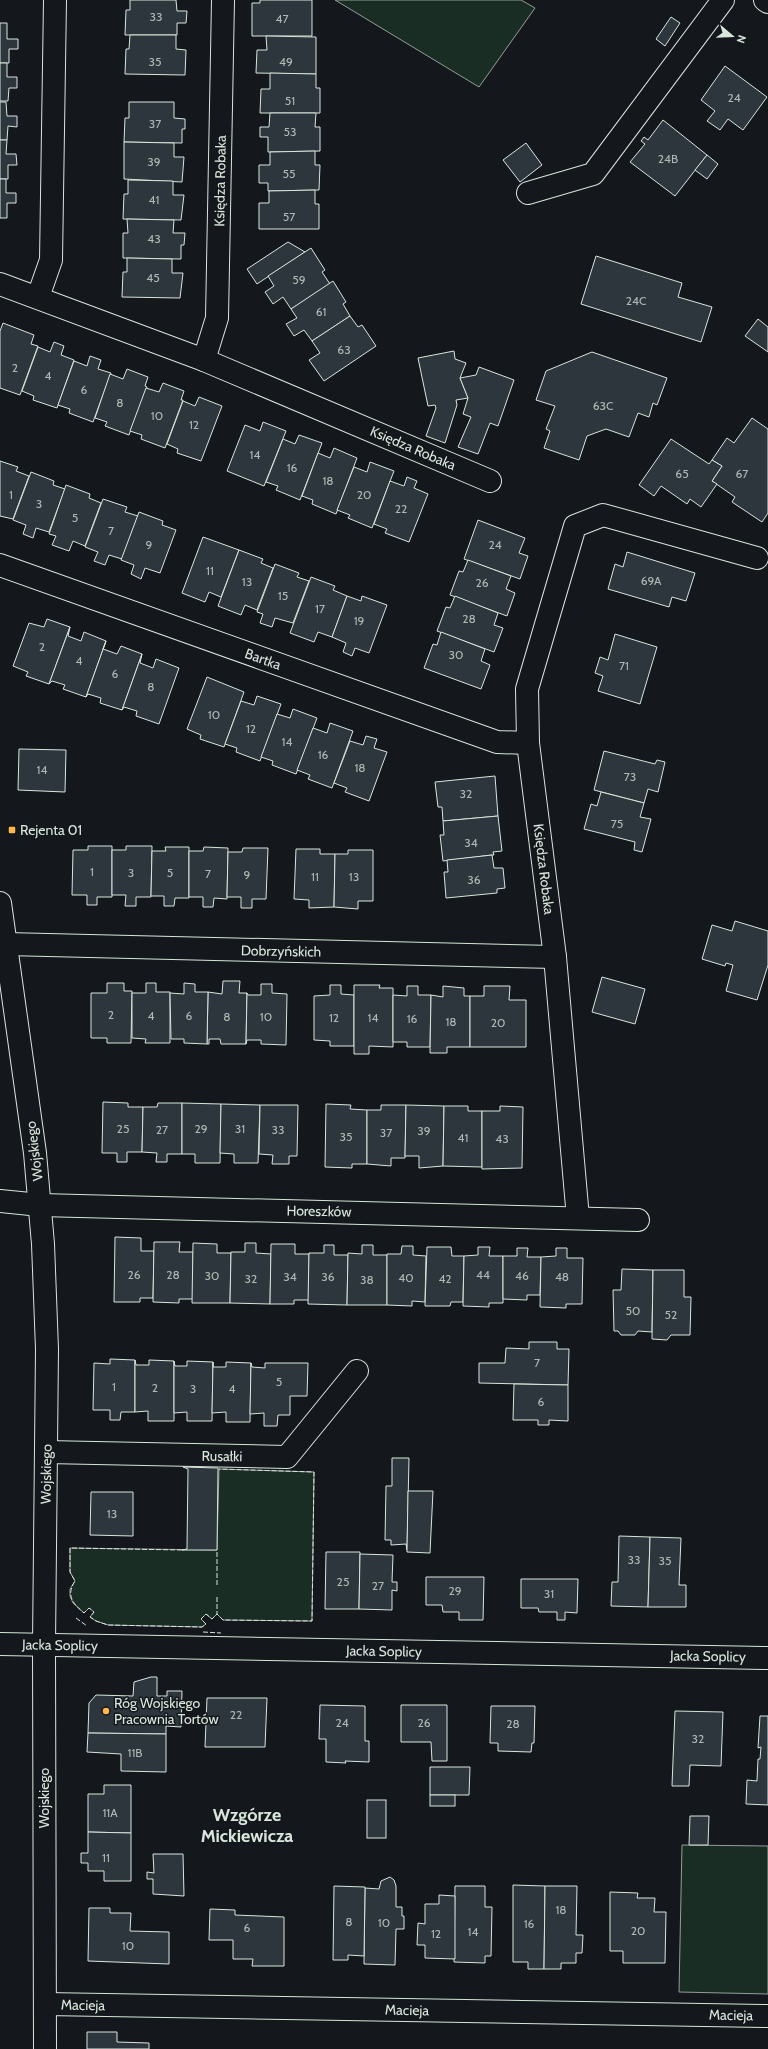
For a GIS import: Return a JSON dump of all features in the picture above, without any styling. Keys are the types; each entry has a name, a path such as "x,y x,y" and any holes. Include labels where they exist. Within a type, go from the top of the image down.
{"street":[{"path":"38,297 51,260 55,0"},
{"name":"Księdza Robaka","path":"204,360 217,318 223,0"},
{"path":"528,193 593,174 723,0"},
{"name":"Księdza Robaka","path":"0,284 204,360 490,481"},
{"name":"Księdza Robaka","path":"578,1218 555,957 528,743 528,689 574,526 603,515 757,558"},
{"name":"Bartka","path":"0,565 497,742 528,743"},
{"name":"Wojskiego","path":"0,903 44,1244 47,1349 44,1645 45,2049"},
{"name":"Dobrzyńskich","path":"6,944 555,957"},
{"name":"Horeszków","path":"0,1201 40,1205 638,1220"},
{"name":"Rusałki","path":"46,1452 287,1457 357,1372"},
{"name":"Jacka Soplicy","path":"0,1644 768,1658"},
{"name":"Macieja","path":"45,2004 768,2016"}],"green space":[{"path":"335,0 521,0 535,8 479,87"},
{"path":"219,1469 314,1472 312,1621 223,1620 217,1614 212,1619 206,1614 201,1619 206,1624 202,1627 108,1625 96,1621 90,1617 94,1612 89,1608 84,1613 73,1603 70,1596 70,1589 75,1581 70,1572 70,1548 217,1550"},
{"path":"682,1845 768,1846 768,1994 679,1992"}],"building":[{"path":"130,0 176,0 177,11 187,11 186,23 177,23 177,35 125,35 126,10 130,10"},
{"path":"260,0 312,0 312,36 252,36 252,3 260,3"},
{"path":"671,17 680,23 665,46 656,39"},
{"path":"0,23 7,23 7,39 18,39 18,49 9,49 9,63 0,63"},
{"path":"130,35 176,35 176,49 186,50 185,75 125,74 126,49 129,49"},
{"path":"266,36 316,37 316,74 256,73 257,50 267,50"},
{"path":"0,63 7,63 7,77 17,77 17,88 9,88 8,101 0,101"},
{"path":"725,66 767,97 743,130 728,119 720,130 707,121 715,111 701,100"},
{"path":"270,73 316,74 316,88 320,88 320,113 260,113 261,89 270,89"},
{"path":"0,102 6,102 7,116 17,116 17,127 8,126 7,140 0,140"},
{"path":"129,102 174,102 174,118 185,119 185,129 182,129 182,143 124,142 125,118 129,118"},
{"path":"270,113 316,113 315,127 320,127 320,151 268,152 268,137 260,137 260,127 269,127"},
{"path":"663,120 707,155 675,196 630,162 645,144 641,141 644,137 648,140"},
{"path":"0,140 7,140 6,154 16,154 17,165 8,165 8,179 0,179"},
{"path":"124,142 174,143 174,157 184,157 182,182 124,179"},
{"path":"526,143 542,165 520,182 503,160"},
{"path":"315,151 315,165 320,165 319,190 268,191 268,183 259,183 259,165 270,165 270,152"},
{"path":"707,155 718,164 707,179 695,170"},
{"path":"0,179 6,179 6,193 16,193 16,203 7,203 7,218 0,218"},
{"path":"128,180 173,181 173,195 184,195 181,220 123,219 124,194 128,194"},
{"path":"315,190 315,204 319,204 319,229 259,229 259,203 269,203 269,191"},
{"path":"127,219 174,220 173,233 185,233 184,245 181,245 181,259 123,258 123,233 128,233"},
{"path":"288,242 305,252 257,284 247,269"},
{"path":"311,248 325,270 322,272 330,284 291,309 283,297 273,304 265,292 274,286 268,276"},
{"path":"596,256 682,283 678,297 712,307 701,342 581,304"},
{"path":"127,258 172,259 172,273 183,273 180,298 122,297 123,272 127,272"},
{"path":"333,281 346,302 343,304 350,316 312,341 304,330 294,336 286,324 297,318 291,309"},
{"path":"350,316 358,327 362,325 376,346 324,381 309,360 320,353 312,341"},
{"path":"758,319 768,327 768,352 745,336"},
{"path":"3,323 34,335 31,344 38,346 20,395 0,388 0,331"},
{"path":"54,342 64,346 61,355 74,360 57,408 33,400 34,396 22,391 38,347 50,352"},
{"path":"454,351 455,359 466,363 460,378 468,398 456,400 457,405 445,443 426,436 436,408 435,405 428,406 418,358"},
{"path":"592,352 667,378 657,405 653,403 649,417 638,413 629,437 606,429 587,436 579,460 544,448 550,431 546,429 555,406 536,400 546,371"},
{"path":"90,356 101,360 98,369 111,373 93,422 69,413 70,409 58,405 74,361 87,366"},
{"path":"479,367 514,380 498,426 490,423 478,454 458,447 471,417 463,414 468,398 460,378 476,375"},
{"path":"127,369 148,377 145,386 147,387 129,435 105,426 107,422 95,418 110,374 123,379"},
{"path":"163,383 184,391 181,400 183,400 165,448 141,439 142,435 130,431 146,388 159,392"},
{"path":"199,397 222,406 201,461 177,453 178,449 167,444 183,401 195,406"},
{"path":"752,418 768,429 768,513 762,522 732,502 735,497 712,481 722,466 712,460 727,438 734,443"},
{"path":"263,422 286,431 264,486 227,471 245,425 260,431"},
{"path":"299,435 322,443 300,500 276,490 278,486 266,482 283,439 295,444"},
{"path":"671,439 709,464 712,460 722,466 712,481 717,484 701,507 690,499 687,504 661,486 654,496 639,485"},
{"path":"334,448 357,458 336,514 312,504 313,500 302,496 318,453 330,458"},
{"path":"0,461 18,467 16,471 29,476 13,519 0,516"},
{"path":"370,462 394,471 372,528 348,518 350,515 337,510 354,467 367,472"},
{"path":"31,472 54,481 53,485 65,489 49,532 36,528 33,538 23,534 26,525 13,520"},
{"path":"407,477 417,481 414,488 428,494 409,542 385,533 387,529 374,524 390,481 404,486"},
{"path":"66,485 90,494 89,498 101,503 85,546 73,541 69,551 52,545 56,536 49,534"},
{"path":"103,499 127,507 125,512 138,516 122,559 109,555 105,565 94,561 98,552 85,547"},
{"path":"139,512 163,521 162,525 176,530 160,573 145,568 141,579 131,574 134,565 121,560"},
{"path":"478,520 525,538 519,553 528,556 520,579 464,559"},
{"path":"203,537 239,550 221,597 209,592 205,602 182,593"},
{"path":"239,550 263,559 261,563 273,568 257,610 245,605 241,615 218,606"},
{"path":"627,552 695,573 686,601 672,597 669,607 608,589 615,564 623,567"},
{"path":"468,560 511,576 506,589 515,593 507,616 450,595 459,571 463,572"},
{"path":"275,564 299,573 297,577 309,581 293,623 275,618 272,627 260,623 263,614 257,612"},
{"path":"311,577 335,586 333,590 347,596 332,637 318,632 314,642 290,633"},
{"path":"347,596 361,601 362,596 387,605 369,653 355,648 352,656 343,652 346,643 332,637"},
{"path":"455,596 498,613 494,625 503,628 494,652 437,631 446,607 450,608"},
{"path":"47,619 70,627 49,684 26,676 28,672 13,666 29,623 44,627"},
{"path":"70,627 68,636 81,641 84,632 106,641 86,697 63,689 65,685 52,681 49,684"},
{"path":"441,632 485,649 481,661 490,665 481,689 424,668 433,644 437,645"},
{"path":"615,634 657,647 640,704 598,691 603,676 595,673 600,657 608,660"},
{"path":"121,646 142,654 122,710 100,703 101,698 88,694 86,697 103,649 117,654"},
{"path":"142,654 140,663 153,668 156,659 179,668 159,724 136,716 137,711 124,707 122,710"},
{"path":"207,677 244,692 224,747 200,739 201,735 187,729"},
{"path":"257,696 281,704 260,761 236,752 237,748 225,744 241,701 254,705"},
{"path":"293,709 317,718 296,774 272,765 273,761 261,757 277,714 290,718"},
{"path":"330,723 353,731 332,788 308,779 310,775 297,770 313,728 327,733"},
{"path":"366,736 377,739 374,748 387,752 369,801 345,792 347,788 334,783 350,741 363,745"},
{"path":"19,749 66,750 65,792 18,790"},
{"path":"604,751 655,764 657,760 665,762 658,792 648,789 644,803 594,790"},
{"path":"495,776 498,816 443,821 442,807 438,807 435,782"},
{"path":"601,792 644,803 640,817 651,819 642,852 634,850 635,842 584,829 591,804 597,806"},
{"path":"498,816 502,851 493,852 494,855 443,861 440,835 444,835 443,821"},
{"path":"88,846 112,846 112,897 97,897 97,905 87,905 87,895 72,895 73,850 88,850"},
{"path":"126,846 152,846 151,897 136,897 136,906 125,906 126,895 112,895 112,850 126,850"},
{"path":"165,847 189,847 189,898 175,898 174,906 164,906 164,896 151,896 152,851 166,851"},
{"path":"204,847 228,848 227,899 214,898 213,907 203,907 203,897 189,897 189,851 203,851"},
{"path":"243,848 268,848 266,899 252,899 252,908 241,908 241,897 227,897 228,852 242,852"},
{"path":"296,849 320,849 320,854 335,854 334,907 309,908 309,900 294,899"},
{"path":"348,850 373,850 373,901 358,901 358,909 334,907 335,854 348,854"},
{"path":"492,855 494,868 503,868 505,888 497,889 497,893 446,898 444,872 448,872 447,860"},
{"path":"735,921 768,931 768,965 757,1000 726,991 733,965 726,963 725,966 702,959 712,925 732,931"},
{"path":"602,977 645,989 635,1024 592,1012"},
{"path":"223,981 240,981 239,993 247,993 246,1044 221,1044 220,1039 209,1039 209,1044 207,1044 208,992 222,994"},
{"path":"107,983 124,983 124,991 132,991 131,1043 107,1043 107,1038 91,1038 91,993 107,993"},
{"path":"146,983 156,983 156,992 170,992 170,1043 145,1043 146,1039 132,1038 132,993 146,993"},
{"path":"184,983 195,984 195,992 208,992 207,1044 184,1043 184,1039 171,1039 170,993 184,994"},
{"path":"261,984 272,984 272,993 287,994 286,1045 261,1044 261,1040 247,1040 246,1044 247,993 248,995 261,995"},
{"path":"330,985 341,985 341,994 354,995 354,1046 330,1046 330,1041 314,1040 314,996 330,995"},
{"path":"354,985 380,985 379,988 393,988 393,1047 369,1046 369,1054 354,1054"},
{"path":"407,986 418,986 418,995 431,995 430,1047 407,1047 407,1042 393,1042 393,995 407,996"},
{"path":"443,986 464,988 464,996 470,996 470,1047 447,1047 447,1053 430,1053 431,995 443,997"},
{"path":"484,986 510,986 509,1000 526,1000 526,1047 470,1047 470,996 484,996"},
{"path":"103,1102 128,1103 128,1107 143,1107 142,1152 127,1152 127,1162 117,1162 117,1153 102,1153"},
{"path":"158,1103 182,1103 182,1154 167,1154 167,1162 156,1162 157,1153 142,1152 143,1107 157,1107"},
{"path":"182,1103 221,1104 220,1163 195,1163 195,1154 182,1154"},
{"path":"221,1104 260,1105 258,1163 234,1163 234,1154 220,1153"},
{"path":"326,1104 351,1105 350,1109 367,1110 367,1164 352,1164 352,1168 325,1167"},
{"path":"260,1105 298,1105 297,1156 289,1156 289,1164 272,1164 273,1155 259,1154"},
{"path":"381,1105 406,1105 405,1158 391,1158 391,1166 367,1164 367,1110 381,1110"},
{"path":"406,1105 444,1106 443,1166 419,1168 419,1156 405,1156"},
{"path":"444,1106 468,1106 468,1111 482,1111 482,1167 443,1166"},
{"path":"500,1106 523,1107 522,1168 482,1169 482,1111 500,1111"},
{"path":"115,1237 141,1238 141,1251 154,1251 153,1298 140,1298 140,1302 114,1302"},
{"path":"154,1242 180,1242 179,1252 193,1252 193,1299 179,1299 179,1303 153,1302"},
{"path":"193,1243 217,1244 217,1253 231,1253 230,1303 192,1303"},
{"path":"245,1243 256,1243 256,1253 271,1254 270,1304 230,1303 231,1252 245,1252"},
{"path":"271,1244 295,1244 295,1254 309,1254 309,1300 294,1300 294,1304 270,1304"},
{"path":"324,1245 334,1245 334,1255 348,1255 347,1305 308,1304 309,1253 324,1253"},
{"path":"362,1245 373,1245 373,1255 387,1255 387,1305 347,1305 348,1253 362,1254"},
{"path":"402,1246 413,1246 413,1255 426,1256 425,1302 412,1301 412,1306 387,1305 387,1254 401,1254"},
{"path":"427,1247 451,1247 452,1256 464,1256 463,1302 451,1302 450,1306 425,1306"},
{"path":"478,1247 490,1247 489,1256 503,1256 503,1303 489,1303 489,1307 463,1306 464,1256 478,1255"},
{"path":"517,1248 528,1248 527,1257 541,1257 540,1295 527,1295 527,1300 503,1299 503,1256 517,1256"},
{"path":"556,1248 567,1248 567,1258 583,1258 582,1304 566,1304 566,1308 540,1307 541,1257 556,1256"},
{"path":"622,1269 653,1270 652,1332 638,1331 635,1335 621,1335 618,1331 614,1331 613,1290 621,1290"},
{"path":"653,1270 684,1270 684,1297 691,1297 690,1335 671,1335 667,1340 652,1339"},
{"path":"529,1342 557,1342 557,1349 569,1349 568,1385 479,1383 479,1363 505,1363 506,1348 529,1349"},
{"path":"110,1359 135,1360 135,1412 121,1412 120,1420 110,1420 110,1410 93,1410 94,1363 110,1364"},
{"path":"135,1360 136,1365 149,1365 149,1360 174,1361 174,1421 148,1421 148,1411 135,1412"},
{"path":"174,1361 175,1366 187,1366 187,1361 213,1362 212,1421 187,1421 187,1412 174,1413"},
{"path":"213,1362 213,1367 226,1367 226,1362 251,1363 250,1422 226,1422 226,1412 212,1413"},
{"path":"251,1363 252,1367 265,1368 265,1363 308,1363 307,1396 290,1396 290,1415 278,1415 277,1426 264,1426 264,1413 250,1414"},
{"path":"514,1384 568,1385 568,1421 549,1420 549,1425 538,1425 538,1420 513,1420"},
{"path":"392,1458 409,1458 407,1550 406,1544 391,1545 391,1540 385,1540 386,1486 392,1486"},
{"path":"183,1467 218,1468 217,1550 182,1550 187,1549 188,1469"},
{"path":"408,1491 433,1491 430,1553 407,1552"},
{"path":"91,1492 133,1492 133,1536 90,1535"},
{"path":"619,1536 650,1537 648,1607 611,1606 612,1582 618,1582"},
{"path":"650,1537 681,1538 679,1585 686,1585 686,1607 648,1607"},
{"path":"326,1552 360,1552 359,1609 325,1609"},
{"path":"360,1554 393,1555 392,1582 397,1582 397,1591 392,1590 392,1610 359,1609"},
{"path":"426,1577 484,1577 483,1620 459,1620 459,1612 443,1612 442,1605 426,1605"},
{"path":"521,1579 578,1579 577,1613 565,1612 565,1620 557,1620 557,1612 539,1612 538,1608 521,1608"},
{"path":"151,1677 157,1677 157,1696 167,1696 167,1691 182,1691 181,1727 166,1726 166,1734 88,1733 89,1703 96,1695 133,1696 134,1682"},
{"path":"207,1698 267,1698 265,1747 205,1747"},
{"path":"320,1705 365,1706 365,1741 369,1741 369,1762 326,1762 326,1739 319,1739"},
{"path":"401,1705 447,1705 447,1761 432,1761 431,1742 401,1742"},
{"path":"491,1706 535,1706 534,1743 532,1743 531,1752 498,1751 498,1743 490,1743"},
{"path":"675,1711 723,1712 721,1766 690,1765 689,1786 672,1786"},
{"path":"760,1716 768,1716 768,1805 746,1804 747,1780 757,1781 758,1759 760,1759 761,1747 758,1748"},
{"path":"88,1733 166,1734 166,1772 121,1771 121,1754 87,1752"},
{"path":"430,1767 470,1767 469,1795 430,1795"},
{"path":"104,1785 131,1785 131,1833 88,1832 88,1794 104,1794"},
{"path":"430,1795 455,1795 455,1806 430,1806"},
{"path":"367,1800 386,1800 386,1838 367,1838"},
{"path":"690,1816 709,1816 708,1845 689,1845"},
{"path":"88,1832 131,1833 131,1881 104,1881 104,1871 88,1871 88,1863 81,1863 81,1853 88,1853"},
{"path":"153,1854 183,1854 184,1896 153,1894 153,1879 147,1879 147,1872 154,1873"},
{"path":"390,1877 394,1880 396,1886 396,1907 402,1907 402,1916 404,1916 404,1929 396,1929 395,1965 364,1964 365,1888 379,1889 381,1881"},
{"path":"513,1885 545,1886 544,1969 528,1969 528,1962 513,1962"},
{"path":"334,1886 365,1887 364,1956 348,1955 348,1960 333,1960"},
{"path":"455,1886 485,1886 485,1907 492,1907 491,1956 485,1956 485,1963 454,1962"},
{"path":"545,1886 577,1886 576,1935 583,1935 582,1953 576,1953 576,1963 561,1963 561,1969 544,1969"},
{"path":"610,1892 638,1893 637,1898 655,1898 654,1912 666,1912 665,1963 623,1963 623,1951 610,1951"},
{"path":"439,1895 455,1896 455,1959 425,1958 425,1945 417,1945 418,1923 425,1924 425,1904 439,1904"},
{"path":"89,1908 110,1908 110,1913 131,1913 130,1931 169,1932 169,1964 88,1961"},
{"path":"210,1909 235,1910 235,1915 284,1917 284,1966 252,1966 253,1959 233,1959 233,1940 209,1940"},
{"path":"87,2032 117,2032 117,2042 149,2043 149,2049 87,2049"}],"fence":[{"path":"217,1597 217,1614 223,1620 312,1621 314,1472 219,1469"},
{"path":"182,1550 70,1548 70,1572 75,1581 71,1590 72,1598 76,1606 84,1613 89,1608 94,1612 90,1617 96,1621 108,1625 202,1627 206,1624 201,1619 206,1614 212,1619 217,1614"},
{"path":"217,1550 217,1585"},
{"path":"76,1618 87,1626"},
{"path":"203,1632 221,1633"}],"place":[{"name":"Rejenta 01","path":"12,830"},
{"name":"Róg Wojskiego Pracownia Tortów","path":"106,1711"}],"district":[{"name":"Wzgórze Mickiewicza","path":"247,1825"}]}
